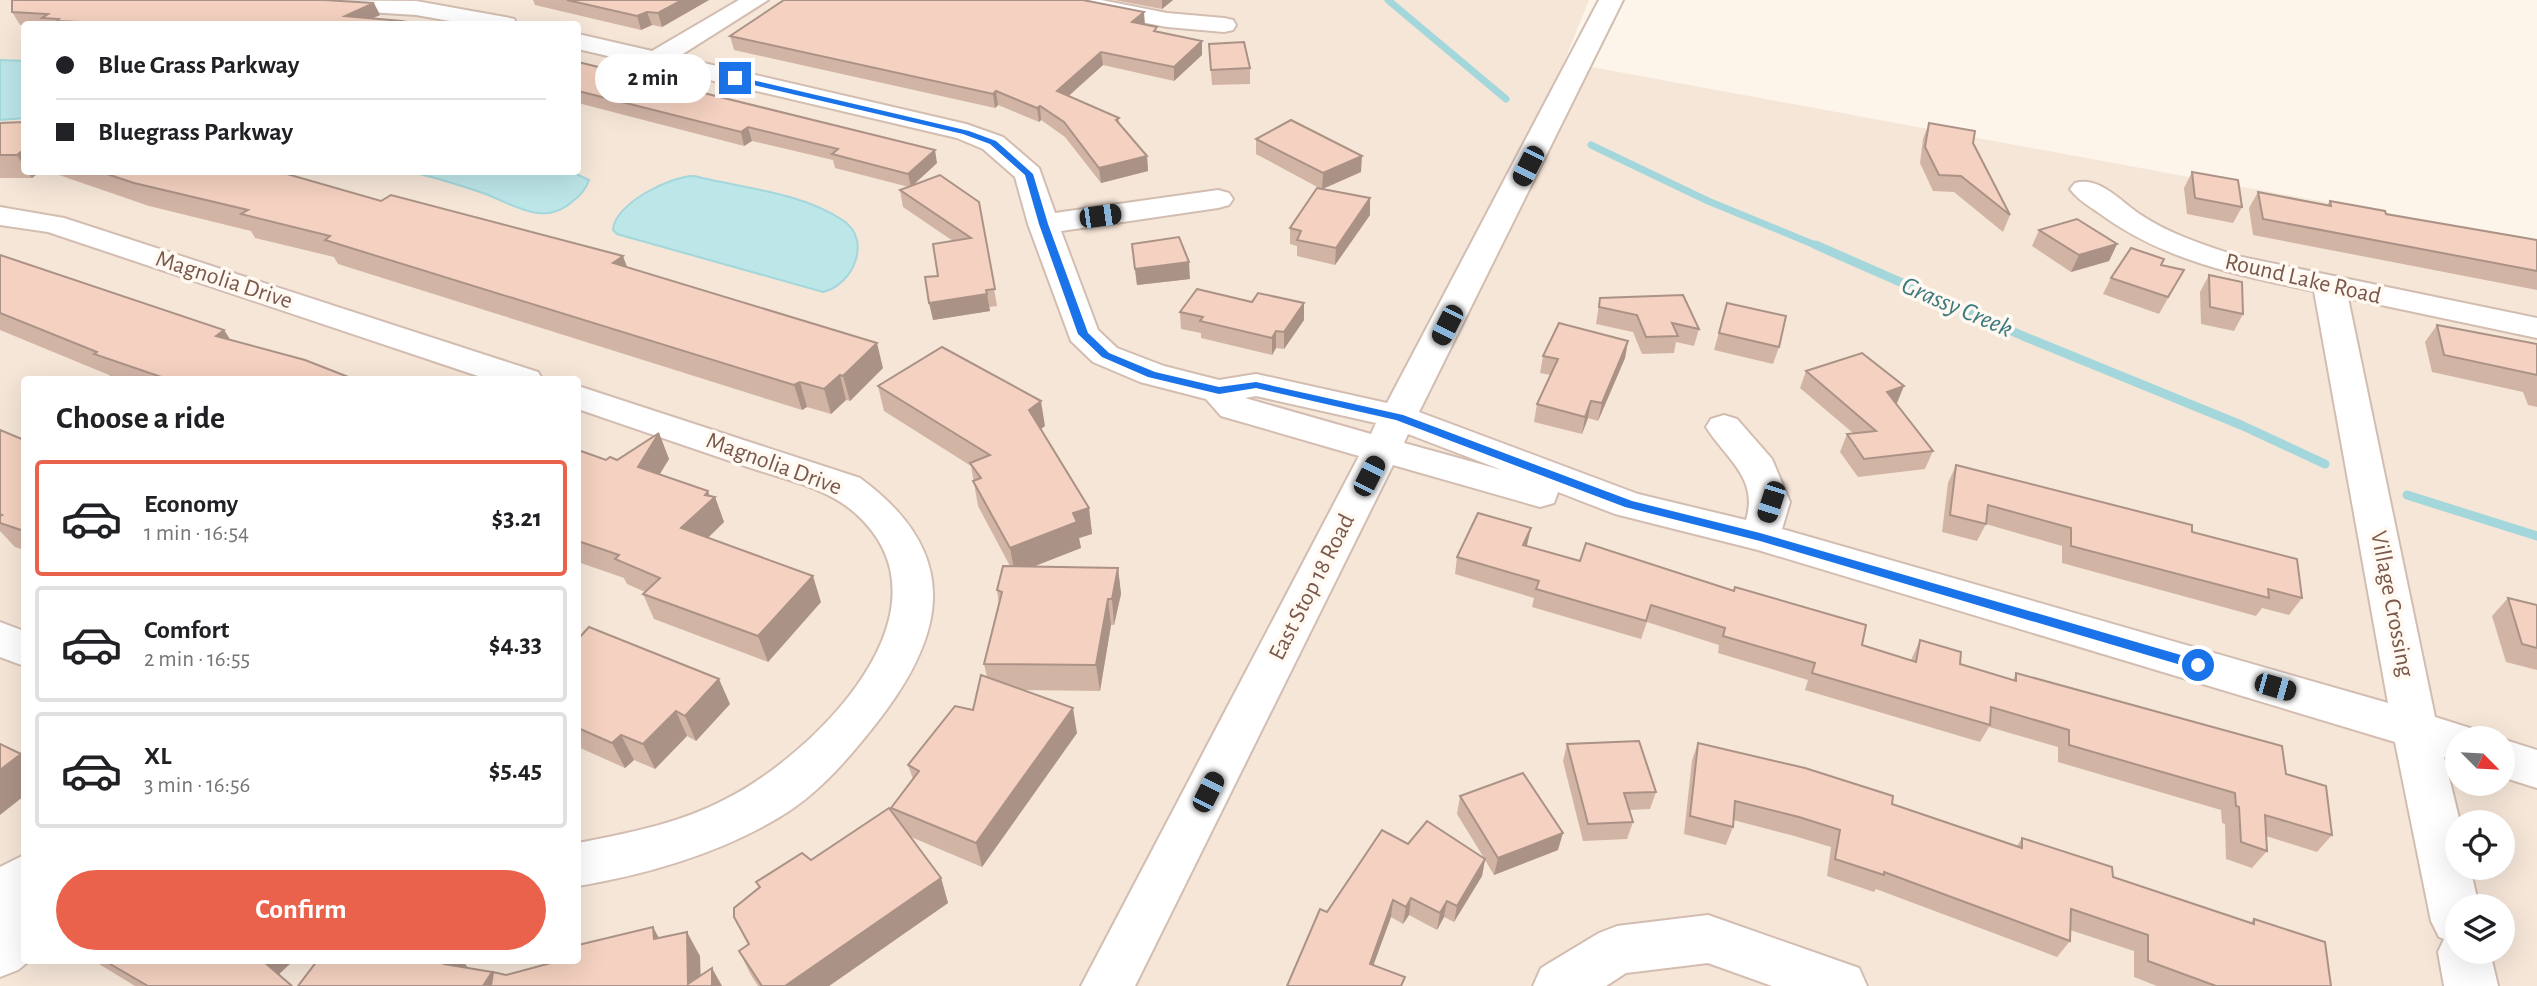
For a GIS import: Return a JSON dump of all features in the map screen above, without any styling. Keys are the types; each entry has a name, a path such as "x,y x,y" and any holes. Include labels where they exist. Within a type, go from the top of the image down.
{"street":[{"path":"288,0 408,7 491,21"},
{"path":"458,14 484,0"},
{"path":"656,60 756,0"},
{"path":"1063,0 1167,20 1224,25"},
{"name":"East Stop 18 Road","path":"1108,986 1611,0"},
{"path":"581,43 979,137 1008,153 1029,174 1043,224 1083,334 1105,355 1152,374 1219,391 1234,408 1337,435 1390,434 1567,501 1629,505 1760,537 2445,739"},
{"name":"Round Lake Road","path":"2085,189 2133,224 2179,246 2229,264 2329,287 2537,328"},
{"path":"1043,224 1218,199"},
{"name":"Magnolia Drive","path":"0,216 20,218 76,232 514,376"},
{"name":"Village Crossing","path":"2329,287 2415,729 2451,894"},
{"name":"Magnolia Drive","path":"581,398 846,487 864,499 897,533 904,549 913,591 905,639 895,663 859,713 804,774 765,802 683,841 644,853 581,864"},
{"path":"1724,428 1759,468 1771,502 1760,537"},
{"path":"0,638 21,648"},
{"path":"2515,762 2537,769"},
{"path":"0,897 21,880"},
{"path":"0,953 21,935"},
{"path":"1560,986 1617,950 1708,939 1840,986"},
{"path":"2466,964 2471,986"}],"shaded area":[{"path":"0,0 1589,0 1564,62 2537,241 2537,986 0,986"}],"water":[{"path":"0,60 21,61 21,118 0,120"},
{"path":"423,175 578,175 589,180 576,199 551,213 528,211"},
{"path":"694,176 790,197 827,211 844,221 857,240 858,250 850,272 834,288 823,292 617,234 613,230 623,211 645,193 671,181"}],"building":[{"path":"12,0 324,0 374,3 345,16 402,21 57,21 59,19 42,18 48,14 12,12"},
{"path":"567,0 682,0 658,13 647,12 637,16"},
{"path":"784,0 1083,0 1144,12 1132,22 1157,27 1154,31 1202,41 1174,67 1101,52 1057,91 1119,118 1116,120 1147,156 1099,168 1064,122 1040,106 1037,108 996,91 993,94 730,36"},
{"path":"1244,42 1250,68 1211,70 1209,44"},
{"path":"581,63 935,150 908,174 832,154 838,149 748,127 741,132 581,92"},
{"path":"1291,120 1362,156 1323,173 1256,139"},
{"path":"21,122 21,152 17,155 0,155 0,123"},
{"path":"1929,123 1975,131 1973,143 2010,215 1961,176 1939,175 1925,147"},
{"path":"2192,172 2238,180 2242,207 2195,198"},
{"path":"110,175 290,175 381,201 391,195 623,256 613,263 877,343 843,376 840,375 824,389 800,382 794,385 325,240 330,236 241,214 248,210"},
{"path":"940,175 979,202 995,289 986,290 987,294 929,303 925,277 938,276 933,244 971,238 900,190"},
{"path":"1317,188 1370,198 1336,248 1297,240 1301,231 1290,228"},
{"path":"2258,192 2331,206 2330,201 2385,211 2386,214 2537,240 2537,271 2263,219"},
{"path":"2077,219 2117,244 2079,255 2039,230"},
{"path":"1179,237 1189,262 1135,269 1132,244"},
{"path":"2131,248 2164,259 2161,265 2184,270 2168,297 2111,278"},
{"path":"0,255 224,330 216,336 305,360 346,376 158,376 94,354 97,352 0,313"},
{"path":"2209,275 2242,282 2243,314 2210,307"},
{"path":"1197,289 1252,302 1258,293 1304,303 1284,332 1276,331 1272,338 1200,321 1203,317 1180,312"},
{"path":"1683,295 1699,329 1672,323 1678,336 1646,337 1637,315 1599,307 1600,298"},
{"path":"1727,303 1786,316 1779,347 1719,333"},
{"path":"1559,323 1628,341 1602,403 1591,401 1585,417 1537,404 1558,359 1543,356"},
{"path":"2437,325 2537,344 2537,375 2444,355"},
{"path":"942,347 1041,401 1029,410 1089,508 1073,513 1077,522 1010,548 973,481 981,478 970,463 990,455 878,386"},
{"path":"1862,353 1904,386 1887,392 1933,451 1864,459 1847,434 1876,431 1806,371"},
{"path":"0,430 21,439 21,530 0,523"},
{"path":"659,433 638,467 708,491 705,495 715,497 681,528 813,576 758,636 643,594 660,578 615,559 619,555 581,542 581,451 606,460 610,457 617,460"},
{"path":"1956,465 2192,525 2192,532 2297,559 2302,598 2268,589 2269,598 2071,546 2071,528 1988,505 1986,524 1950,515"},
{"path":"1478,513 1531,528 1523,545 1580,561 1586,543 1734,591 1735,587 1866,625 1862,645 1916,662 1920,640 1961,652 1960,664 2016,681 2016,673 2282,746 2286,774 2326,786 2332,835 2265,815 2267,851 2241,842 2239,807 2236,806 2235,793 2069,745 2069,730 1991,707 1990,725 1812,673 1815,663 1723,636 1725,628 1651,605 1646,621 1536,589 1539,581 1457,557"},
{"path":"1003,566 1118,568 1112,599 1108,599 1096,665 984,664 1002,592 997,590"},
{"path":"2508,598 2537,605 2537,648 2522,644"},
{"path":"589,627 719,679 685,716 676,711 643,744 621,735 612,743 581,729 581,636"},
{"path":"981,675 1073,708 976,843 891,808 919,771 908,765 955,706 973,710"},
{"path":"1639,741 1656,792 1624,793 1633,822 1588,824 1567,744"},
{"path":"1698,743 1805,768 1893,796 1892,804 2022,848 2022,838 2112,867 2113,877 2254,924 2254,919 2325,942 2331,986 2216,986 2148,961 2148,935 2071,909 2070,941 1884,872 1884,875 1835,859 1840,830 1735,801 1733,827 1690,816"},
{"path":"0,744 21,754 0,770"},
{"path":"1523,773 1563,833 1498,858 1460,796"},
{"path":"889,808 941,878 785,986 762,986 739,951 749,944 734,917 734,908 760,887 756,882 802,853 811,860"},
{"path":"1427,821 1485,859 1457,906 1447,901 1440,913 1411,898 1406,907 1393,900 1370,964 1405,977 1401,986 1287,986 1320,909 1327,912 1382,830 1408,844"},
{"path":"653,927 654,939 687,932 688,984 712,968 712,986 491,986 493,972 506,975 547,964 581,964 581,944"},
{"path":"110,964 266,964 292,986 148,986"},
{"path":"315,964 444,964 492,972 483,986 298,986"}],"waterway":[{"name":"Grassy Creek","path":"1388,0 1506,99"},
{"name":"Grassy Creek","path":"1591,145 1708,201 1820,247"},
{"name":"Grassy Creek","path":"1816,245 2023,336 2241,425 2325,464"},
{"name":"Grassy Creek","path":"2407,495 2537,536"}],"route":[{"path":"735,78 966,132 993,143 1008,153 1029,174 1043,224 1083,334 1105,355 1152,374 1219,391 1256,385 1399,418 1629,505 1760,537 2198,665"}]}
